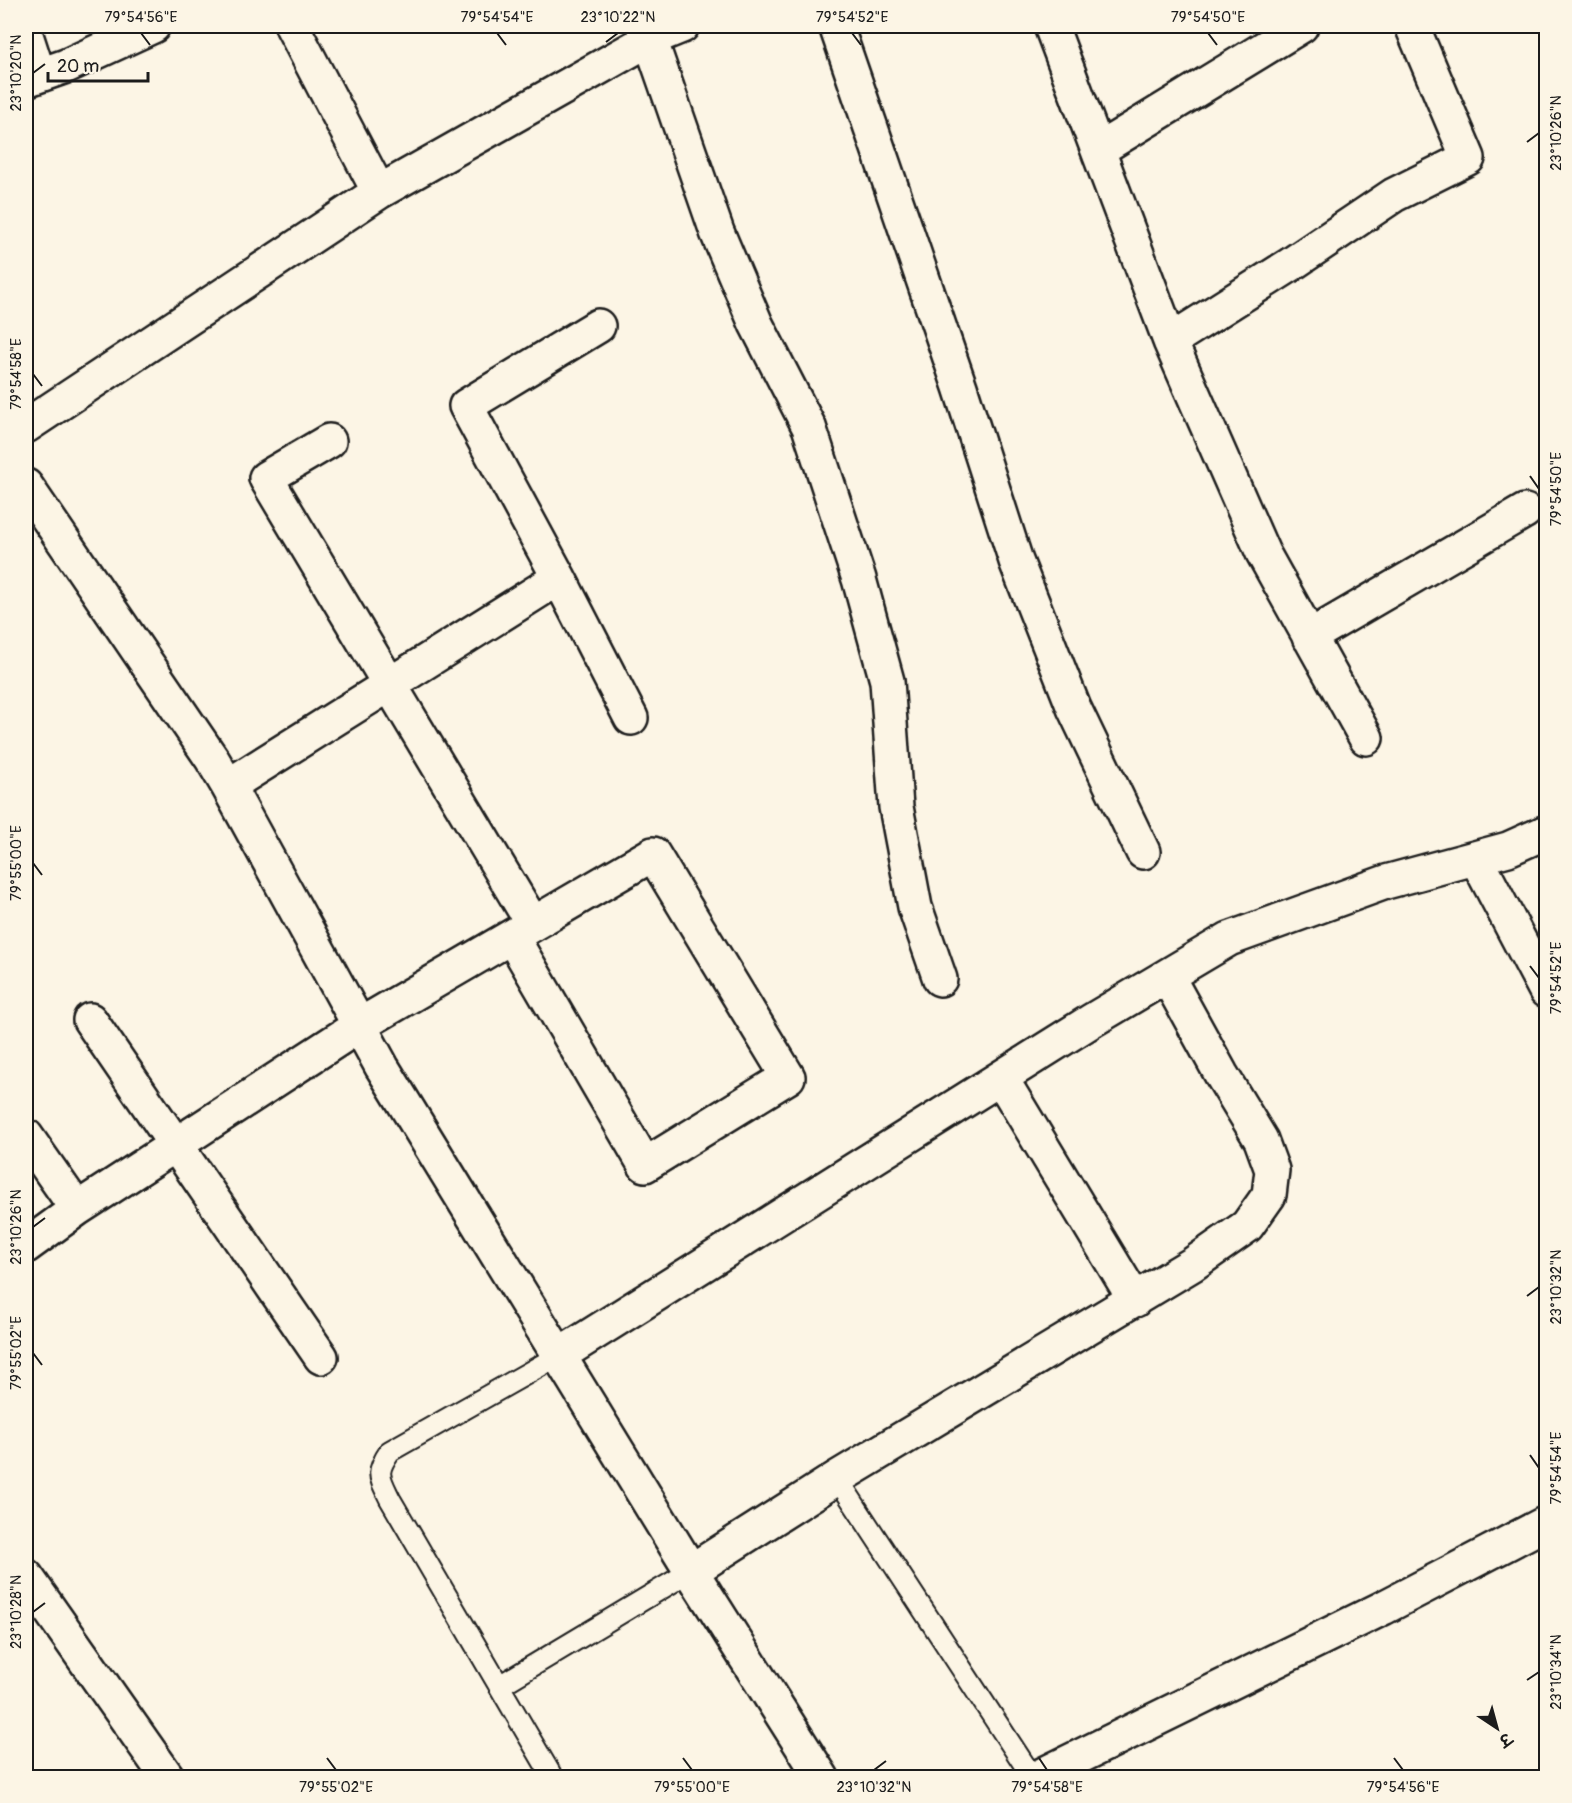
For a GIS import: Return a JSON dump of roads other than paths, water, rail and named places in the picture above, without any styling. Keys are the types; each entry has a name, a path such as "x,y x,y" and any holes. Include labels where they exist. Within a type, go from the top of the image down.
{"street":[{"path":"26,35 32,78 66,66 153,26"},
{"path":"292,26 379,192"},
{"path":"26,426 379,192 647,32 682,26"},
{"path":"836,26 960,387 1016,561 1074,708 1143,852"},
{"path":"1052,26 1170,341 1263,553 1366,738"},
{"path":"1098,150 1301,26"},
{"path":"1170,341 1290,265 1394,195 1468,158 1412,26"},
{"path":"647,32 717,232 756,324 809,428 859,579 887,681 896,807 915,907 940,979"},
{"path":"598,326 466,406 560,578 631,718"},
{"path":"26,1246 76,1209 360,1025 522,931 654,854 788,1077 645,1165 522,931 390,685 266,478 329,441"},
{"path":"26,486 212,759 388,1077 691,1571 822,1778"},
{"path":"1310,637 1525,511"},
{"path":"228,786 560,578"},
{"path":"558,1356 1001,1078 1229,939 1386,882 1508,849 1546,832"},
{"path":"1476,858 1546,991"},
{"path":"691,1571 837,1478 1135,1300 1193,1264 1247,1226 1269,1196 1272,1170 1261,1140 1221,1074 1167,976"},
{"path":"90,1020 321,1357"},
{"path":"1001,1078 1135,1300"},
{"path":"26,1136 76,1209"},
{"path":"1034,1778 1383,1608 1546,1523"},
{"path":"26,1576 168,1778"}],"lane":[{"path":"553,1778 390,1499 380,1478 380,1465 390,1451 558,1356"},
{"path":"837,1478 1034,1778"},
{"path":"499,1686 691,1571"}]}
